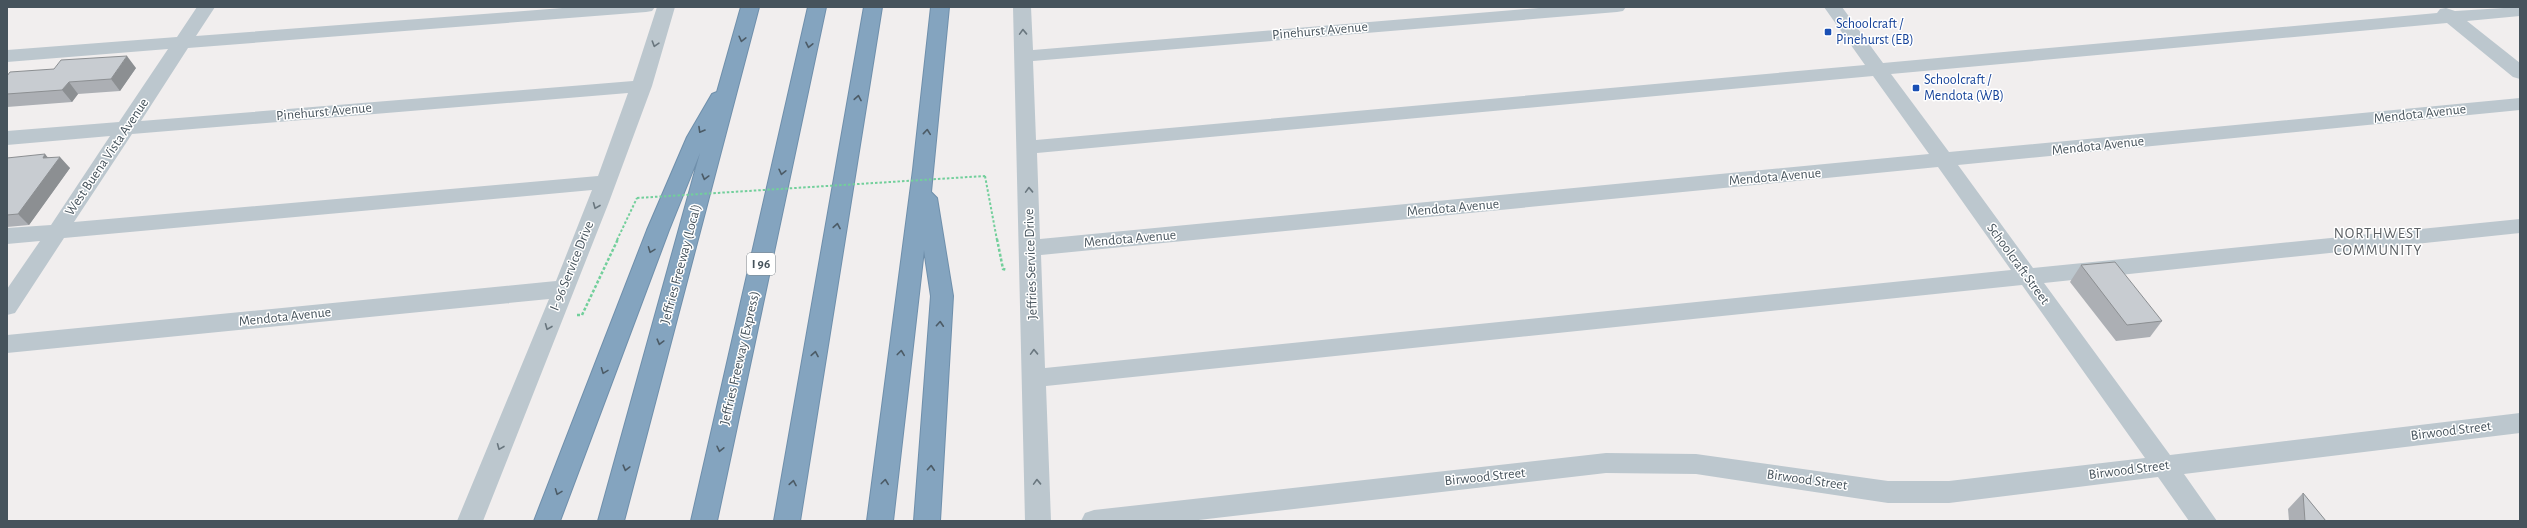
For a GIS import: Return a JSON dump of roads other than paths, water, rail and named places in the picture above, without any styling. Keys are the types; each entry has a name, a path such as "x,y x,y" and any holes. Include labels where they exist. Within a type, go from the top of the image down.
{"highway":[{"name":"Jeffries Freeway (Local)","path":"611,521 734,71 750,7"},
{"name":"Jeffries Freeway (Express)","path":"704,521 817,7"},
{"path":"786,521 873,7"},
{"path":"880,521 923,170 940,7"},
{"path":"547,521 658,230 697,136 734,71"},
{"path":"923,170 942,296 927,521"}],"street":[{"name":"West Buena Vista Avenue","path":"7,307 206,7"},
{"path":"7,56 646,7"},
{"name":"I- 96 Service Drive","path":"470,521 606,182 642,86 666,7"},
{"name":"Jeffries Service Drive","path":"1022,7 1031,248 1038,521"},
{"name":"Pinehurst Avenue","path":"1024,56 1617,7"},
{"name":"Schoolcraft Street","path":"1833,7 2204,521"},
{"path":"1027,147 1878,70 2445,12 2520,11"},
{"path":"2445,12 2520,72"},
{"name":"Pinehurst Avenue","path":"7,138 642,86"},
{"name":"Mendota Avenue","path":"1031,248 1944,161 2520,104"},
{"path":"7,236 606,182"},
{"path":"1034,378 2520,226"},
{"name":"Mendota Avenue","path":"7,344 563,289"},
{"name":"Birwood Street","path":"1094,521 1606,463 1644,462 1696,464 1888,492 1923,494 2520,423"}],"place":[{"name":"Schoolcraft / Pinehurst (EB)","path":"1828,32"},
{"name":"Schoolcraft / Mendota (WB)","path":"1916,88"}],"district":[{"name":"NORTHWEST COMMUNITY","path":"2378,242"}]}
